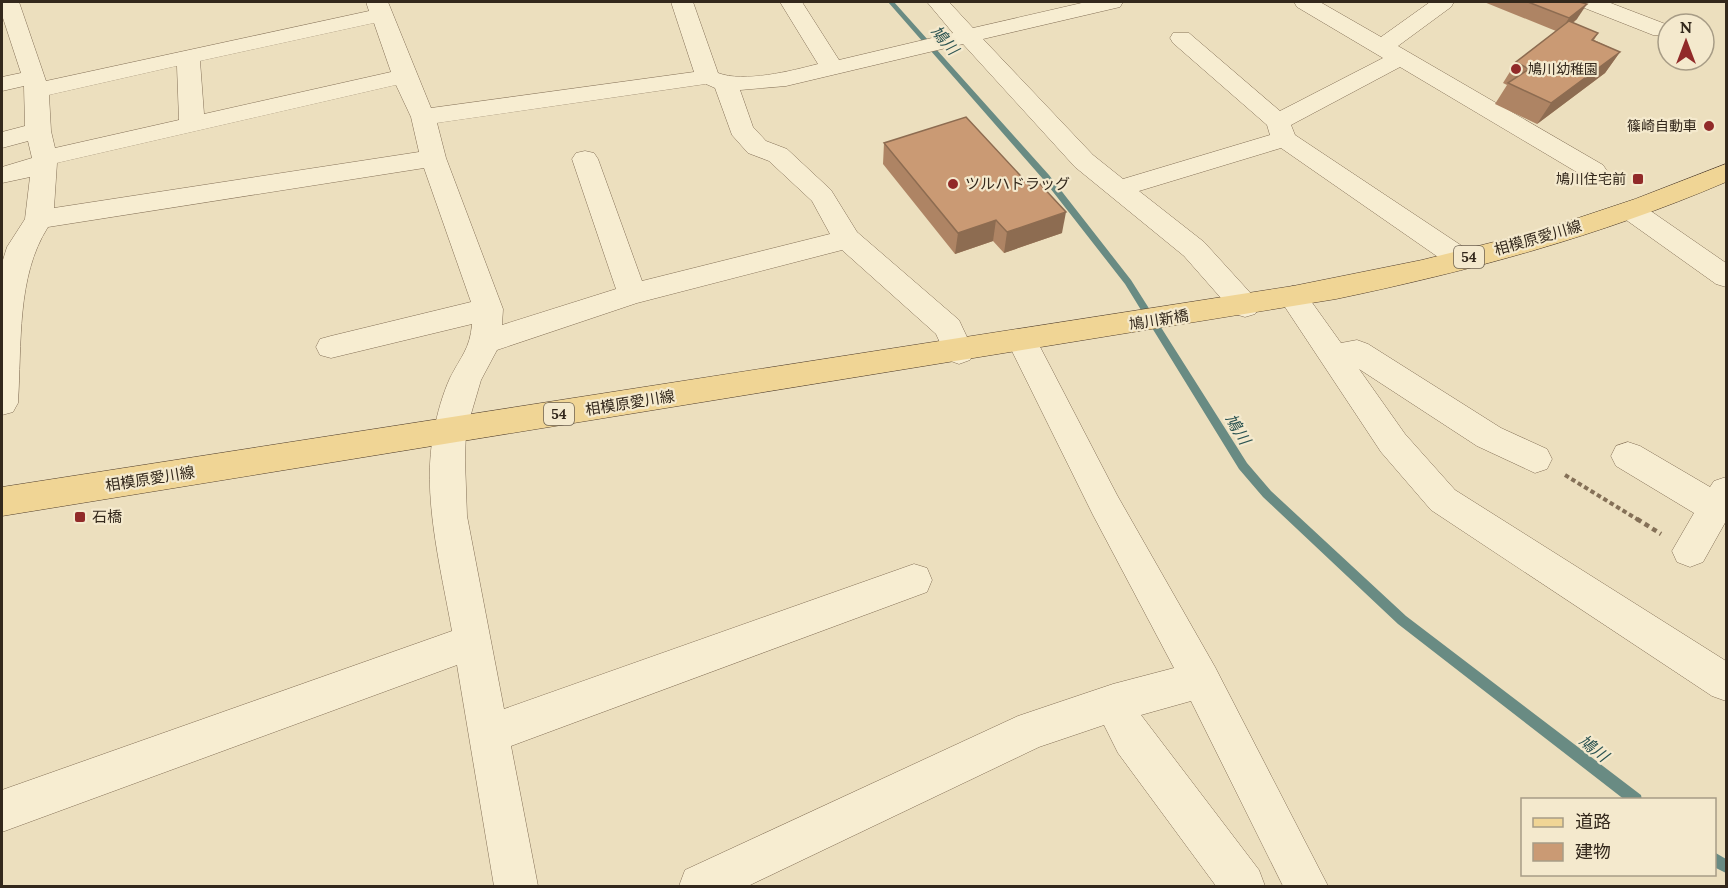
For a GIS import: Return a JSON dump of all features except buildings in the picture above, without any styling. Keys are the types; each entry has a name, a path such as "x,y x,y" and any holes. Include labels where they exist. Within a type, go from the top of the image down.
{"main road":[{"name":"相模原愛川線","path":"1203,314 1369,283 1524,244 1632,211 1726,172"},
{"name":"鳩川新橋","path":"1116,327 1203,314"},
{"name":"相模原愛川線","path":"2,501 1116,327"}],"street":[{"path":"682,2 741,130 757,147 778,155 822,196 848,239 948,328 959,352"},
{"path":"791,2 833,69"},
{"path":"938,2 964,38 1076,153 1194,249 1245,306"},
{"path":"423,117 717,80 786,79 1112,2"},
{"path":"1305,2 1594,171"},
{"path":"1118,189 1281,130 1391,53 1443,2"},
{"path":"1590,2 1656,21"},
{"path":"2,84 35,84 189,57 378,8 404,76 423,117 433,158 488,309 486,342 465,380 450,431 448,460 450,516 516,886"},
{"path":"2,397 14,271 11,249 39,219 44,162 38,131 35,84 8,18"},
{"path":"1641,47 1656,35"},
{"path":"1181,38 1281,130 1461,259"},
{"path":"189,57 192,125"},
{"path":"2,175 44,162 192,125 404,76"},
{"path":"2,140 38,131"},
{"path":"39,219 433,158"},
{"path":"585,159 632,294"},
{"path":"1632,211 1726,277"},
{"path":"486,342 632,294 848,239"},
{"path":"1293,297 1393,443 1443,500 1726,683"},
{"path":"331,347 488,309"},
{"path":"1022,341 1105,505 1201,680 1306,886"},
{"path":"1334,356 1357,352 1489,437 1535,459"},
{"path":"1628,456 1721,500 1690,551"},
{"path":"490,734 914,580"},
{"path":"2,811 471,642"},
{"path":"701,886 1032,730 1113,703 1201,680"},
{"path":"1113,703 1132,740 1243,886"}],"path":[{"path":"1535,459 1690,551"}],"waterway":[{"name":"鳩川","path":"891,2 1046,177 1128,282 1243,466 1267,494 1402,620 1633,798"},
{"name":"鳩川","path":"1716,860 1726,866"}],"place":[{"name":"鳩川幼稚園","path":"1516,69"},
{"name":"篠崎自動車","path":"1709,126"},
{"name":"鳩川住宅前","path":"1638,179"},
{"name":"ツルハドラッグ","path":"953,184"},
{"name":"石橋","path":"80,517"}]}
